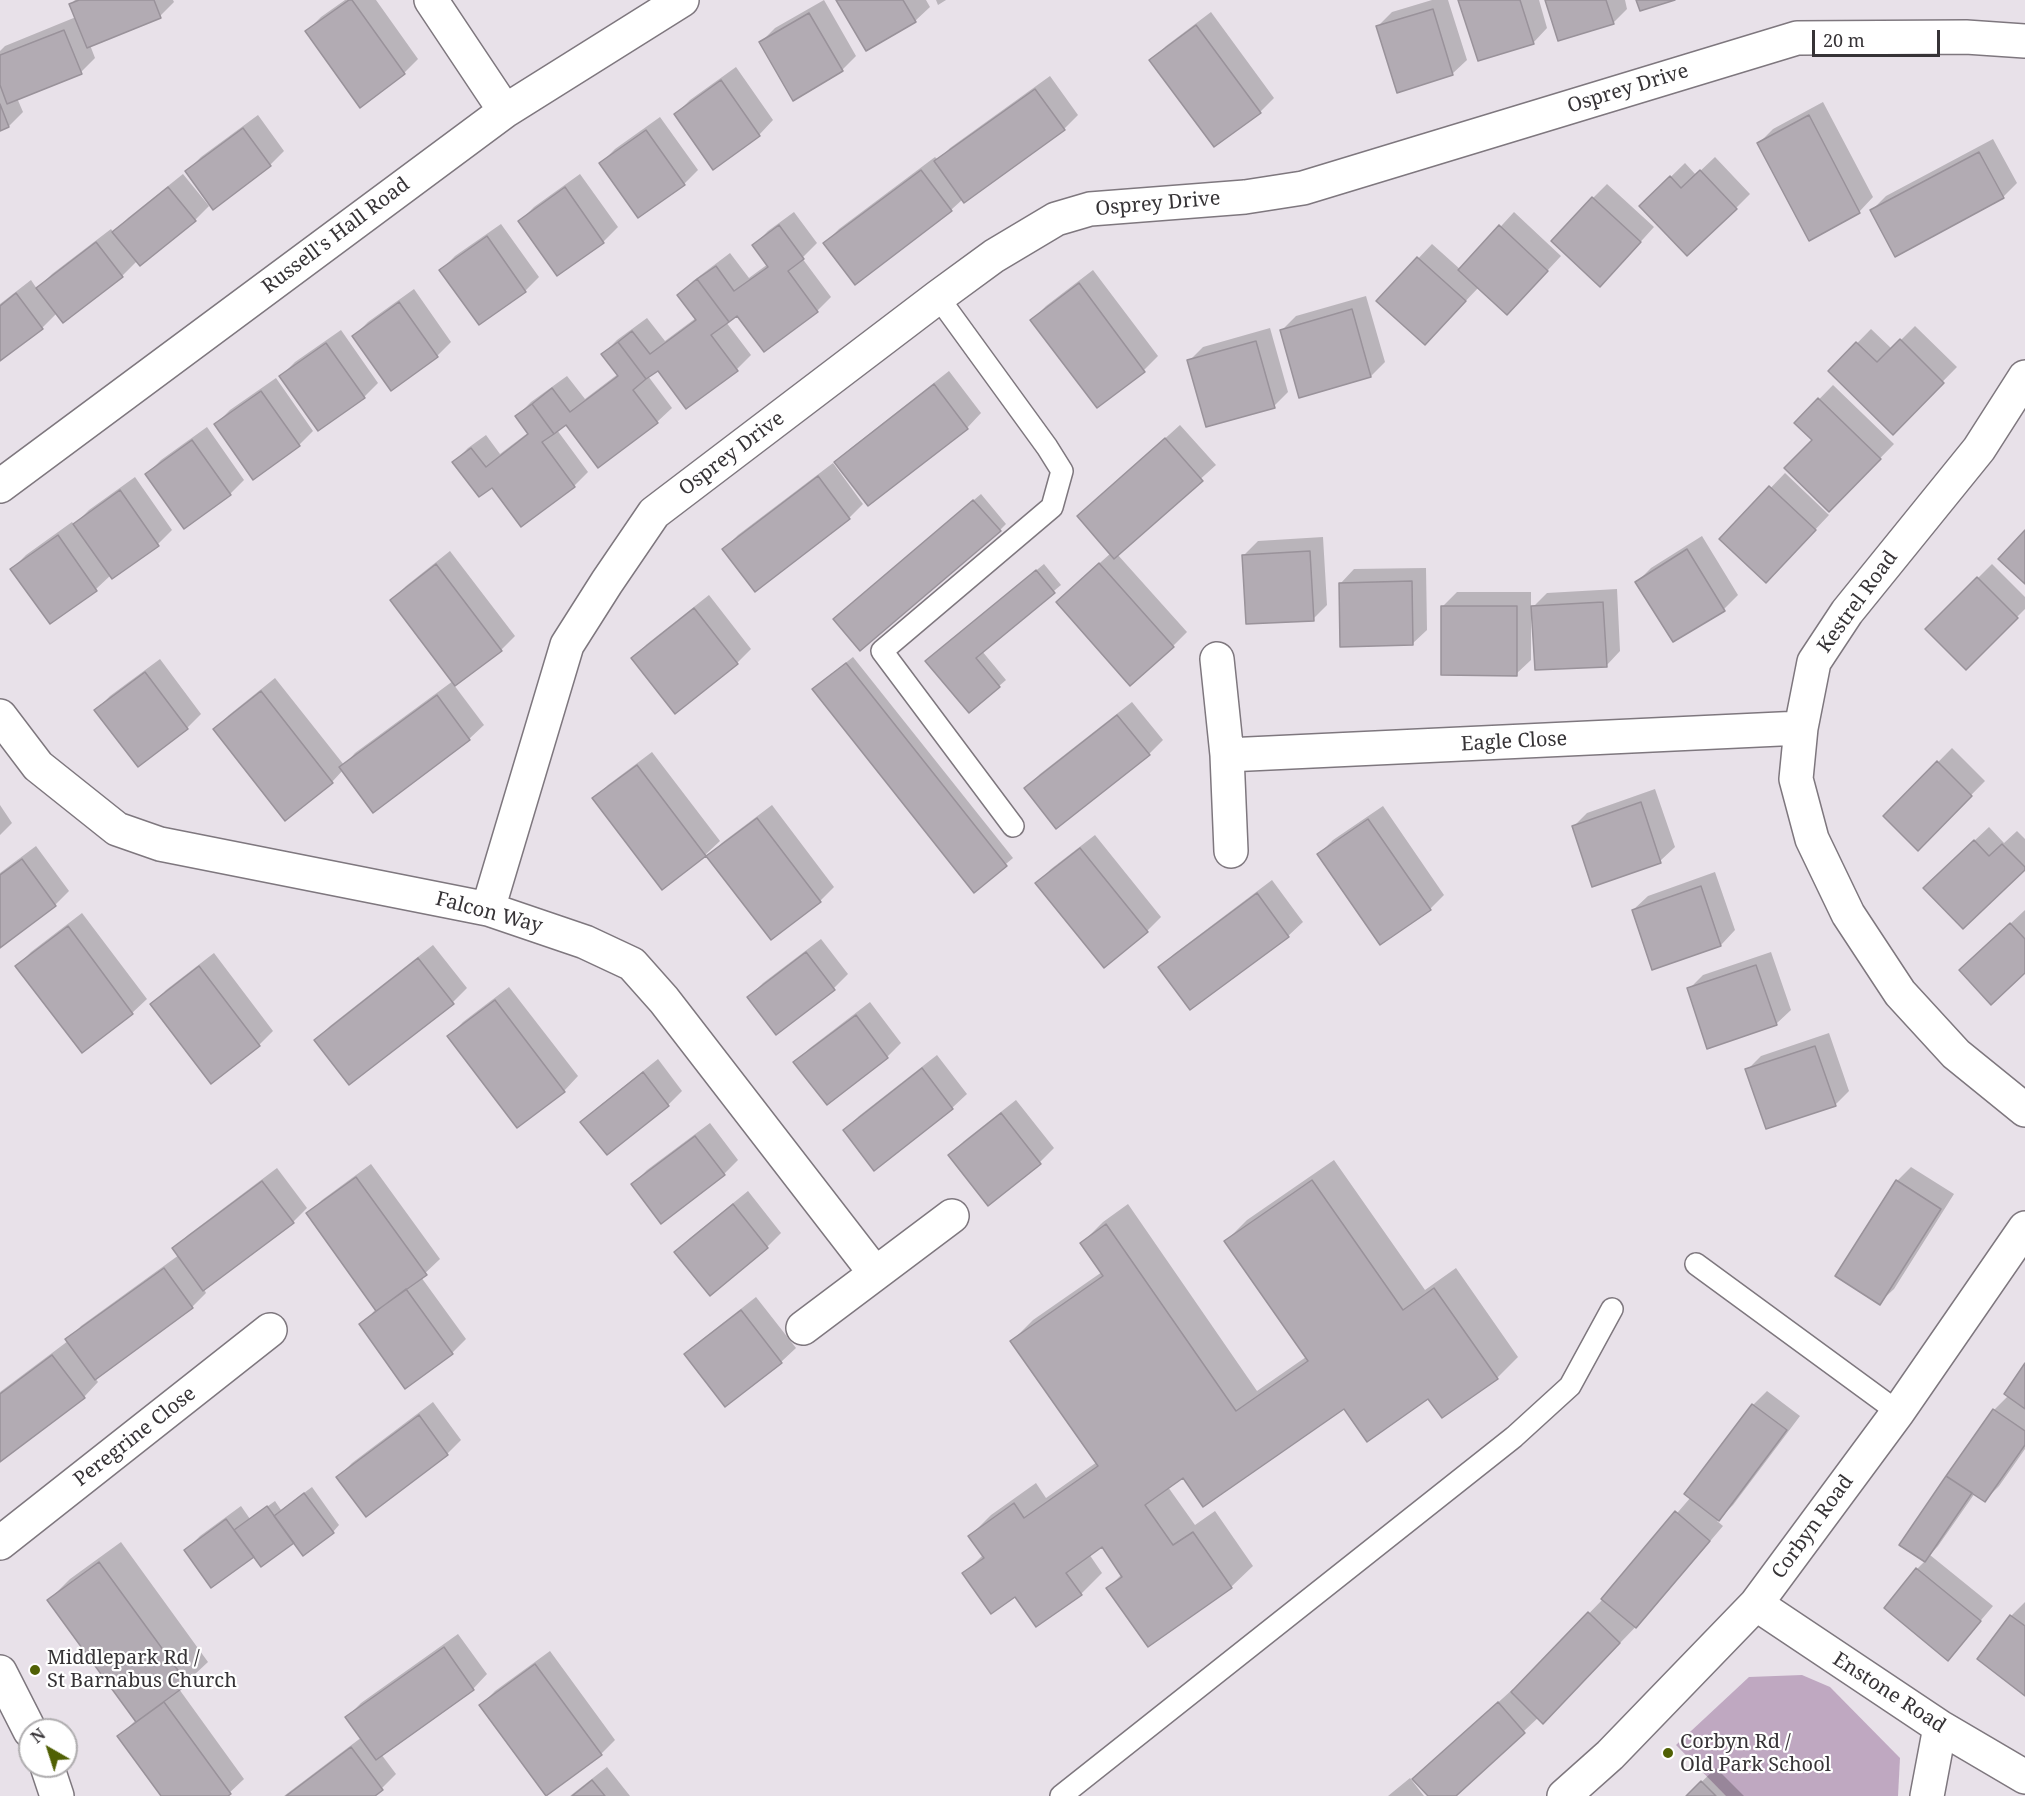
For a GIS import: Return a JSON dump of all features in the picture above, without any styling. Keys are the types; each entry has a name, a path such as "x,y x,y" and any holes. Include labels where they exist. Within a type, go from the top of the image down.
{"street":[{"path":"431,0 505,111"},
{"name":"Russell's Hall Road","path":"0,486 505,111 682,0"},
{"name":"Osprey Drive","path":"488,909 567,645 654,513 994,256 1056,219 1090,209 1245,197 1303,188 1797,38 1966,37 2025,42"},
{"name":"Kestrel Road","path":"2025,377 1979,449 1846,612 1814,662 1802,728 1796,779 1812,839 1848,914 1900,993 1956,1054 2025,1110"},
{"path":"1217,659 1227,755 1231,851"},
{"name":"Falcon Way","path":"0,716 38,766 117,829 160,844 488,909 585,942 632,964 664,1000 875,1273"},
{"name":"Eagle Close","path":"1227,755 1802,728"},
{"path":"803,1328 952,1216"},
{"name":"Corbyn Road","path":"1564,1796 1610,1755 1756,1604 1898,1412 2025,1228"},
{"name":"Peregrine Close","path":"0,1543 270,1330"},
{"name":"Enstone Road","path":"1756,1604 1940,1727 2025,1777"},
{"path":"0,1672 23,1718"},
{"path":"1927,1796 1940,1727"},
{"path":"51,1778 57,1796"}],"lane":[{"path":"938,297 1062,471 1052,507 882,651 1013,826"},
{"path":"1695,1264 1898,1412"},
{"path":"1061,1796 1514,1437 1570,1386 1612,1309"}],"shaded area":[{"path":"1802,1675 1830,1687 1900,1758 1898,1796 1726,1796 1676,1745 1749,1677"}],"building":[{"path":"79,0 154,0 161,18 87,48 69,4"},
{"path":"352,0 405,74 360,108 305,31"},
{"path":"836,0 903,0 916,22 866,51"},
{"path":"1458,0 1520,0 1534,44 1478,61"},
{"path":"1545,0 1606,0 1614,24 1558,41"},
{"path":"1636,0 1675,0 1640,11"},
{"path":"1433,9 1453,75 1397,93 1376,26"},
{"path":"809,13 843,71 793,101 759,42"},
{"path":"1196,25 1261,113 1214,147 1149,60"},
{"path":"64,30 82,74 7,104 0,85 0,55"},
{"path":"721,80 760,136 713,170 674,114"},
{"path":"1035,89 1065,130 964,203 934,161"},
{"path":"0,104 9,127 0,131"},
{"path":"1809,115 1860,213 1809,241 1757,143"},
{"path":"243,128 271,166 213,210 185,171"},
{"path":"646,130 685,185 638,218 599,163"},
{"path":"1979,152 2004,198 1895,257 1870,210"},
{"path":"921,170 952,211 855,285 823,243"},
{"path":"1700,170 1737,209 1687,256 1639,206 1670,176 1681,188"},
{"path":"168,187 196,221 140,266 112,232"},
{"path":"565,187 604,243 557,276 518,221"},
{"path":"1592,197 1641,242 1600,287 1551,241"},
{"path":"779,225 804,259 788,271 818,312 764,352 737,316 729,322 697,279 716,266 734,291 768,267 752,245"},
{"path":"1499,225 1548,271 1507,315 1458,270"},
{"path":"487,236 526,292 479,325 439,270"},
{"path":"96,242 123,277 63,323 36,288"},
{"path":"1417,257 1466,301 1425,345 1376,301"},
{"path":"697,279 729,322 711,335 738,371 686,409 658,371 646,379 618,342 632,331 650,354 696,320 677,295"},
{"path":"1079,283 1145,372 1097,408 1030,320"},
{"path":"16,293 43,329 0,361 0,306"},
{"path":"399,302 438,357 391,391 352,336"},
{"path":"1352,309 1371,377 1299,398 1280,330"},
{"path":"1900,339 1944,383 1893,435 1828,371 1856,342 1877,362"},
{"path":"1256,341 1275,408 1206,427 1187,360"},
{"path":"618,342 646,379 633,390 658,423 598,468 566,425 554,434 532,404 552,388 570,412 618,376 601,354"},
{"path":"326,343 365,398 318,431 279,376"},
{"path":"934,384 968,429 868,506 834,462"},
{"path":"261,391 300,446 253,480 214,424"},
{"path":"1818,398 1881,459 1829,512 1784,468 1812,440 1794,423"},
{"path":"532,404 554,434 542,442 575,487 521,527 492,488 479,497 452,462 471,448 486,467 528,434 515,416"},
{"path":"1165,438 1203,481 1114,559 1077,516"},
{"path":"192,440 231,495 184,529 145,474"},
{"path":"818,476 850,519 755,592 722,549"},
{"path":"1769,486 1816,530 1766,583 1719,539"},
{"path":"120,490 159,546 112,579 73,524"},
{"path":"973,500 1001,531 860,651 833,619"},
{"path":"2025,530 2025,584 1998,559"},
{"path":"58,535 97,591 50,624 10,569"},
{"path":"1687,549 1725,611 1673,642 1635,582"},
{"path":"1310,551 1314,621 1246,624 1242,555"},
{"path":"1099,563 1174,647 1130,686 1056,602"},
{"path":"436,564 502,651 455,686 390,600"},
{"path":"1036,570 1055,593 976,658 1000,687 969,713 925,661"},
{"path":"1977,577 2018,618 1966,670 1925,629"},
{"path":"1412,581 1413,645 1340,647 1339,583"},
{"path":"1603,602 1607,667 1535,670 1531,606"},
{"path":"1441,606 1517,606 1517,676 1441,675"},
{"path":"694,608 738,664 675,714 631,658"},
{"path":"846,663 1007,866 974,893 812,689"},
{"path":"145,672 188,729 138,767 94,710"},
{"path":"261,691 333,783 285,821 213,729"},
{"path":"437,695 470,740 373,813 339,767"},
{"path":"1117,715 1150,755 1056,829 1024,788"},
{"path":"1937,761 1972,796 1918,851 1883,816"},
{"path":"637,765 706,856 662,890 592,798"},
{"path":"1641,802 1661,863 1592,887 1572,826"},
{"path":"757,818 821,902 771,940 706,856"},
{"path":"1368,819 1431,910 1380,945 1317,854"},
{"path":"1974,840 1989,856 2002,844 2025,867 2025,870 1963,929 1923,888"},
{"path":"1080,848 1148,932 1104,968 1035,883"},
{"path":"22,859 56,906 0,948 0,875"},
{"path":"1701,886 1721,946 1652,970 1632,910"},
{"path":"1257,893 1289,937 1190,1010 1158,967"},
{"path":"2010,923 2025,939 2025,973 1991,1005 1959,970"},
{"path":"68,926 133,1014 82,1053 15,966"},
{"path":"806,952 835,990 776,1035 747,997"},
{"path":"418,958 454,1004 349,1085 314,1040"},
{"path":"1756,965 1777,1025 1707,1049 1687,988"},
{"path":"199,966 260,1046 211,1084 150,1004"},
{"path":"495,1000 565,1092 517,1128 447,1036"},
{"path":"856,1015 888,1058 827,1105 793,1062"},
{"path":"1815,1046 1836,1106 1766,1129 1745,1069"},
{"path":"922,1068 953,1109 874,1171 843,1130"},
{"path":"643,1072 669,1106 607,1155 580,1122"},
{"path":"1001,1113 1041,1164 988,1206 948,1155"},
{"path":"695,1136 725,1175 661,1224 631,1184"},
{"path":"356,1177 427,1275 376,1311 306,1213"},
{"path":"1312,1180 1403,1310 1434,1288 1498,1379 1442,1418 1428,1399 1367,1442 1344,1409 1203,1507 1183,1478 1145,1505 1173,1545 1193,1532 1232,1588 1148,1647 1106,1588 1122,1577 1102,1547 1066,1573 1082,1595 1036,1627 1015,1597 991,1614 962,1573 984,1558 968,1536 1014,1503 1024,1518 1098,1466 1010,1341 1103,1276 1080,1243 1106,1224 1236,1411 1308,1361 1224,1241"},
{"path":"1896,1180 1941,1209 1880,1305 1835,1276"},
{"path":"262,1181 294,1223 203,1291 172,1248"},
{"path":"733,1204 768,1248 710,1296 674,1252"},
{"path":"164,1268 193,1308 95,1380 65,1339"},
{"path":"406,1289 453,1354 405,1389 359,1324"},
{"path":"741,1310 782,1363 725,1407 684,1354"},
{"path":"52,1355 85,1398 0,1462 0,1394"},
{"path":"2025,1363 2025,1409 2004,1394"},
{"path":"1752,1404 1787,1430 1719,1521 1684,1494"},
{"path":"1993,1409 2025,1431 2025,1445 1985,1502 1946,1476"},
{"path":"419,1415 448,1455 366,1517 336,1477"},
{"path":"1946,1476 1972,1493 1925,1562 1899,1545"},
{"path":"304,1493 334,1533 303,1556 274,1516"},
{"path":"267,1506 294,1543 261,1567 234,1530"},
{"path":"1675,1511 1710,1541 1636,1628 1601,1599"},
{"path":"226,1519 254,1557 211,1588 184,1550"},
{"path":"99,1562 188,1684 136,1722 47,1600"},
{"path":"1916,1568 1981,1621 1948,1661 1884,1608"},
{"path":"1588,1612 1620,1643 1543,1724 1511,1692"},
{"path":"2010,1615 2025,1626 2025,1696 1977,1659"},
{"path":"444,1647 474,1690 376,1760 345,1717"},
{"path":"535,1664 602,1755 546,1796 479,1705"},
{"path":"164,1702 231,1794 228,1796 161,1796 117,1736"},
{"path":"1498,1702 1525,1733 1456,1796 1428,1796 1412,1779"},
{"path":"351,1747 383,1790 375,1796 286,1796"},
{"path":"592,1780 605,1796 572,1796"},
{"path":"1701,1781 1716,1796 1686,1796"}],"place":[{"name":"Middlepark Rd / St Barnabus Church","path":"35,1670"},
{"name":"Corbyn Rd / Old Park School","path":"1668,1753"}]}
